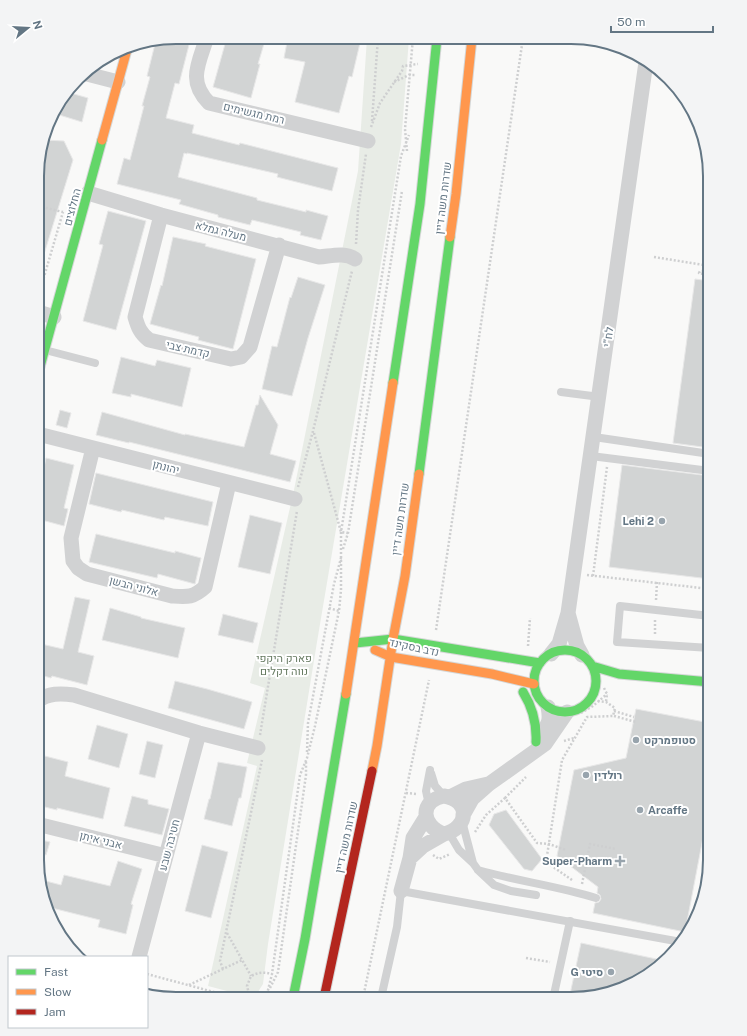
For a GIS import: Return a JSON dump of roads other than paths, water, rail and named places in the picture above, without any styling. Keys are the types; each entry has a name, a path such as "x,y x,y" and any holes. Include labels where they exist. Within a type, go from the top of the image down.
{"main road":[{"name":"שדרות משה דיין","path":"294,992 305,939 355,643 420,204 435,44"},
{"name":"שדרות משה דיין","path":"325,992 377,746 393,640 405,576 455,202 471,44"},
{"name":"החלוצים","path":"44,350 126,54"},
{"name":"נדב בסקינד","path":"355,643 393,640 420,643 540,663"},
{"name":"נדב בסקינד","path":"355,643 391,657 498,675 534,684"},
{"path":"566,650 582,655 592,666 596,676 595,687 592,697 585,705 564,717 557,711 548,707 541,700 536,692 534,684 535,672 546,656 556,651 566,650"},
{"path":"592,666 619,674 703,681"},
{"path":"498,675 519,686 531,704 536,717 536,742"},
{"path":"593,693 604,688"},
{"path":"286,990 305,939"}],"street":[{"name":"רמת מגשימים","path":"205,44 197,73 197,85 201,95 209,103 368,140"},
{"name":"לח\"י","path":"551,654 559,644 568,613 600,397 645,67"},
{"path":"92,75 118,82"},
{"name":"מעלה גמלא","path":"88,193 160,215 279,245 319,257 342,255 352,257"},
{"name":"קדמת צבי","path":"160,215 135,317 141,334 149,340 231,359 241,357 250,347 279,245"},
{"path":"44,314 54,316"},
{"name":"יהונתן","path":"44,436 293,499"},
{"name":"אלוני הבשן","path":"93,448 71,538 73,561 78,568 86,574 172,596 184,597 196,595 204,587 229,483"},
{"name":"לח\"י","path":"568,613 577,646 582,655"},
{"path":"44,697 48,694 74,695 198,733 254,747"},
{"path":"517,763 536,742 547,726 550,718 548,707"},
{"path":"410,858 423,846 459,827 472,799 489,784 545,744 564,717"},
{"name":"חטיבה שבע","path":"140,950 198,733"},
{"path":"401,892 414,838 433,800 466,789 489,784"},
{"path":"447,796 460,804 463,818"},
{"path":"428,811 428,823 432,828 446,834"},
{"name":"אבני איתן","path":"44,826 166,856"}],"lane":[{"path":"44,350 95,362"},
{"path":"561,392 600,397"},
{"path":"594,437 703,453"},
{"path":"591,456 703,470"},
{"path":"703,615 620,606 617,642 654,646 703,648"},
{"path":"428,811 426,791 430,770 435,786 447,796"},
{"path":"463,818 473,863"},
{"path":"446,834 459,850 494,885 511,891 536,895"},
{"path":"478,870 506,878 580,893 596,898"},
{"path":"382,992 397,927 401,892 675,941"},
{"path":"555,992 570,921"}],"place":[{"name":"Lehi 2","path":"662,521"},
{"name":"סטופמרקט","path":"636,740"},
{"name":"רולדין","path":"586,775"},
{"name":"Arcaffe","path":"640,810"},
{"name":"Super-Pharm","path":"620,861"},
{"name":"G סיטי","path":"611,972"}],"park label":[{"name":"פארק היקפי נווה דקלים","path":"284,664"}]}
